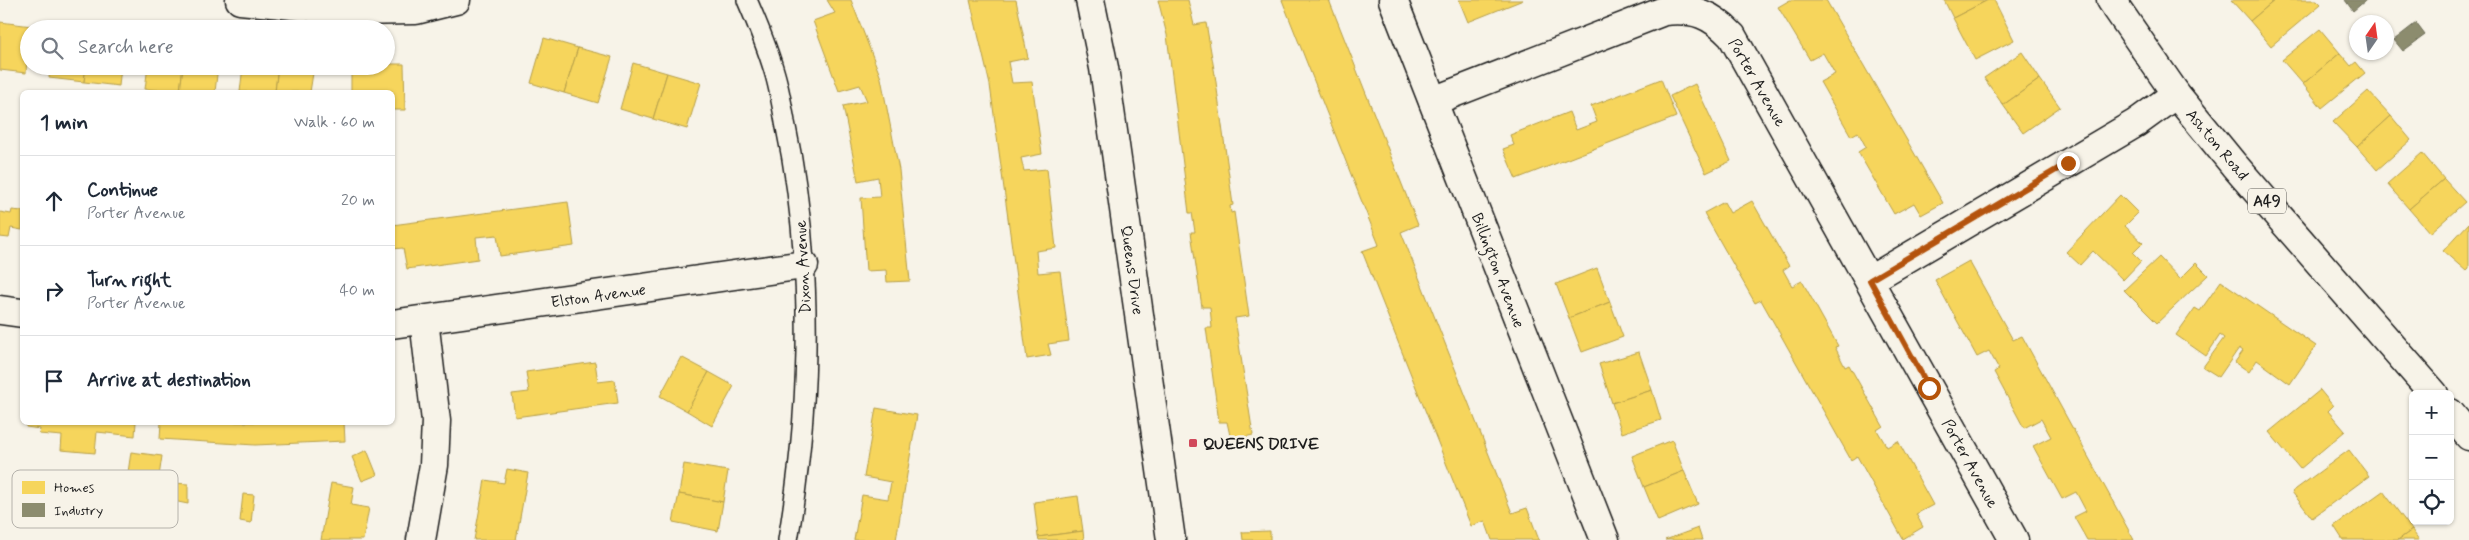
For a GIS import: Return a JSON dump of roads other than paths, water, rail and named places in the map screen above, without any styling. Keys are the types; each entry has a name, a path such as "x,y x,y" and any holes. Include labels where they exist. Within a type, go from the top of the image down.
{"street":[{"path":"240,0 352,11 416,10 456,0"},
{"name":"Queens Drive","path":"1090,0 1106,78 1172,540"},
{"name":"Billington Avenue","path":"1393,0 1605,540"},
{"name":"Ashton Road","path":"2111,0 2176,94 2234,165 2431,390"},
{"name":"Porter Avenue","path":"1433,100 1664,11 1684,9 1702,13 1719,23 1732,36 2014,540"},
{"path":"1870,280 2136,123 2176,94"},
{"name":"Elston Avenue","path":"395,324 804,265"},
{"path":"0,310 20,313"},
{"path":"421,540 434,464 436,421 424,320"},
{"path":"2454,418 2469,436"}],"lane":[{"name":"Dixon Avenue","path":"747,0 776,80 791,149 801,222 804,265 803,406 797,488 788,540"}],"place":[{"name":"QUEENS DRIVE","path":"1193,443"}]}
